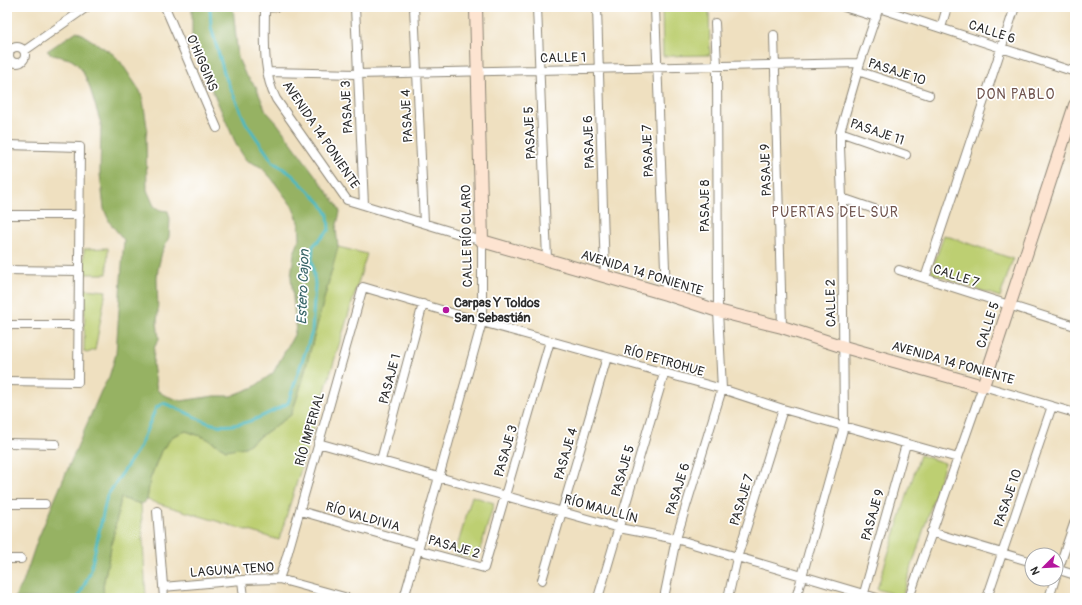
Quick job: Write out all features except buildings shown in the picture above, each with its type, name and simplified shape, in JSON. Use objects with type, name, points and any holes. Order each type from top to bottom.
[{"type":"street","points":[[24,51],[87,7]]},
{"type":"street","name":"O'HIGGINS","points":[[165,7],[217,128]]},
{"type":"street","points":[[265,7],[277,7]]},
{"type":"street","name":"AVENIDA 14 PONIENTE","points":[[265,7],[267,72],[271,90],[347,200],[666,294],[718,311],[782,327],[844,347],[1075,413]]},
{"type":"street","name":"PASAJE 3","points":[[355,7],[364,205]]},
{"type":"street","name":"PASAJE 4","points":[[414,7],[424,223]]},
{"type":"street","name":"CALLE RÍO CLARO","points":[[404,598],[482,322],[482,241],[476,7]]},
{"type":"street","name":"PASAJE 5","points":[[537,7],[547,259]]},
{"type":"street","name":"PASAJE 6","points":[[597,7],[605,276]]},
{"type":"street","name":"PASAJE 7","points":[[655,7],[666,294]]},
{"type":"street","points":[[844,7],[876,17]]},
{"type":"street","name":"CALLE 2","points":[[796,598],[844,426],[840,132],[859,67],[879,7]]},
{"type":"street","name":"CALLE 6","points":[[879,7],[1075,72]]},
{"type":"street","points":[[941,28],[948,7]]},
{"type":"street","points":[[925,278],[1015,7]]},
{"type":"street","name":"PASAJE 8","points":[[715,22],[717,66],[718,311],[722,389]]},
{"type":"street","name":"PASAJE 9","points":[[774,35],[782,327]]},
{"type":"street","name":"CALLE 1","points":[[267,72],[357,74],[775,65],[859,67]]},
{"type":"street","name":"PASAJE 10","points":[[859,67],[929,95]]},
{"type":"street","name":"CALLE 5","points":[[909,598],[958,458],[1075,105]]},
{"type":"street","name":"PASAJE 11","points":[[840,132],[906,155]]},
{"type":"street","points":[[7,145],[80,147],[78,382],[7,380]]},
{"type":"street","points":[[842,198],[886,213]]},
{"type":"street","points":[[7,215],[80,215]]},
{"type":"street","points":[[7,270],[79,271]]},
{"type":"street","name":"CALLE 7","points":[[899,270],[1075,326]]},
{"type":"street","name":"RÍO PETROHUE","points":[[363,287],[664,374],[722,389],[783,409],[958,458]]},
{"type":"street","name":"RÍO IMPERIAL","points":[[279,578],[300,511],[363,287]]},
{"type":"street","name":"PASAJE 1","points":[[381,460],[423,304]]},
{"type":"street","points":[[7,325],[79,325]]},
{"type":"street","name":"PASAJE 3","points":[[484,568],[550,341]]},
{"type":"street","name":"PASAJE 4","points":[[542,580],[607,357]]},
{"type":"street","name":"PASAJE 5","points":[[598,598],[664,374]]},
{"type":"street","name":"PASAJE 6","points":[[664,598],[676,539],[722,389]]},
{"type":"street","name":"PASAJE 10","points":[[987,598],[1052,406]]},
{"type":"street","name":"PASAJE 7","points":[[728,598],[737,558],[783,409]]},
{"type":"street","points":[[7,443],[56,444]]},
{"type":"street","name":"RÍO MAULLÍN","points":[[318,443],[619,528],[676,539],[801,577],[878,598]]},
{"type":"street","name":"PASAJE 9","points":[[864,593],[906,444]]},
{"type":"street","points":[[7,504],[45,504]]},
{"type":"street","points":[[157,511],[164,598]]},
{"type":"street","name":"RÍO VALDIVIA","points":[[300,511],[418,548]]},
{"type":"street","points":[[1064,551],[1075,521]]},
{"type":"street","points":[[931,532],[1024,560]]},
{"type":"street","name":"PASAJE 2","points":[[418,548],[484,568]]},
{"type":"street","points":[[7,559],[21,560]]},
{"type":"street","points":[[1064,574],[1075,575]]},
{"type":"street","name":"LAGUNA TENO","points":[[163,587],[279,578],[321,594],[348,598]]},
{"type":"street","points":[[242,580],[244,598]]},
{"type":"street","points":[[1049,598],[1052,587]]},
{"type":"green space","points":[[192,7],[233,7],[238,58],[245,74],[256,87],[266,111],[277,123],[337,205],[340,212],[336,229],[338,247],[300,389],[291,415],[245,447],[226,450],[206,438],[186,431],[173,436],[161,451],[150,479],[147,500],[141,504],[121,498],[103,586],[104,598],[14,598],[23,583],[37,541],[101,391],[109,377],[116,354],[124,240],[110,223],[104,209],[100,174],[101,124],[89,85],[82,70],[76,63],[70,59],[53,55],[47,51],[77,31],[113,54],[120,61],[140,91],[143,100],[147,127],[147,190],[154,206],[160,210],[168,211],[170,219],[169,237],[162,252],[157,278],[157,322],[159,339],[154,348],[153,365],[157,390],[164,395],[181,401],[214,396],[231,396],[254,387],[273,373],[294,335],[296,327],[291,277],[294,253],[300,239],[299,222],[292,206],[272,179],[261,167],[246,160],[237,146],[192,45]]},
{"type":"green space","points":[[662,7],[709,7],[710,55],[663,56]]},
{"type":"green space","points":[[944,235],[1013,259],[1000,297],[931,273]]},
{"type":"green space","points":[[338,247],[367,254],[279,540],[147,500],[150,479],[161,451],[173,436],[186,431],[206,438],[226,450],[245,447],[291,415],[300,389]]},
{"type":"green space","points":[[108,248],[107,274],[84,274],[84,249]]},
{"type":"green space","points":[[85,289],[106,291],[95,350],[87,353],[84,352]]},
{"type":"green space","points":[[920,455],[945,463],[902,597],[877,589]]},
{"type":"green space","points":[[472,496],[494,503],[477,560],[455,554]]},
{"type":"green space","points":[[121,498],[141,504],[146,598],[104,598],[103,586]]},
{"type":"waterway","name":"Estero Cajon","points":[[78,598],[90,573],[107,496],[139,448],[156,408],[163,403],[206,422],[227,426],[248,422],[259,418],[288,403],[312,332],[315,284],[312,260],[313,246],[329,230],[328,215],[321,203],[291,174],[273,162],[246,123],[225,76],[211,27],[210,7]]},
{"type":"place","name":"Carpas Y Toldos San Sebastián","points":[[446,310]]},
{"type":"district","name":"DON PABLO","points":[[1016,94]]},
{"type":"district","name":"PUERTAS DEL SUR","points":[[835,212]]}]
